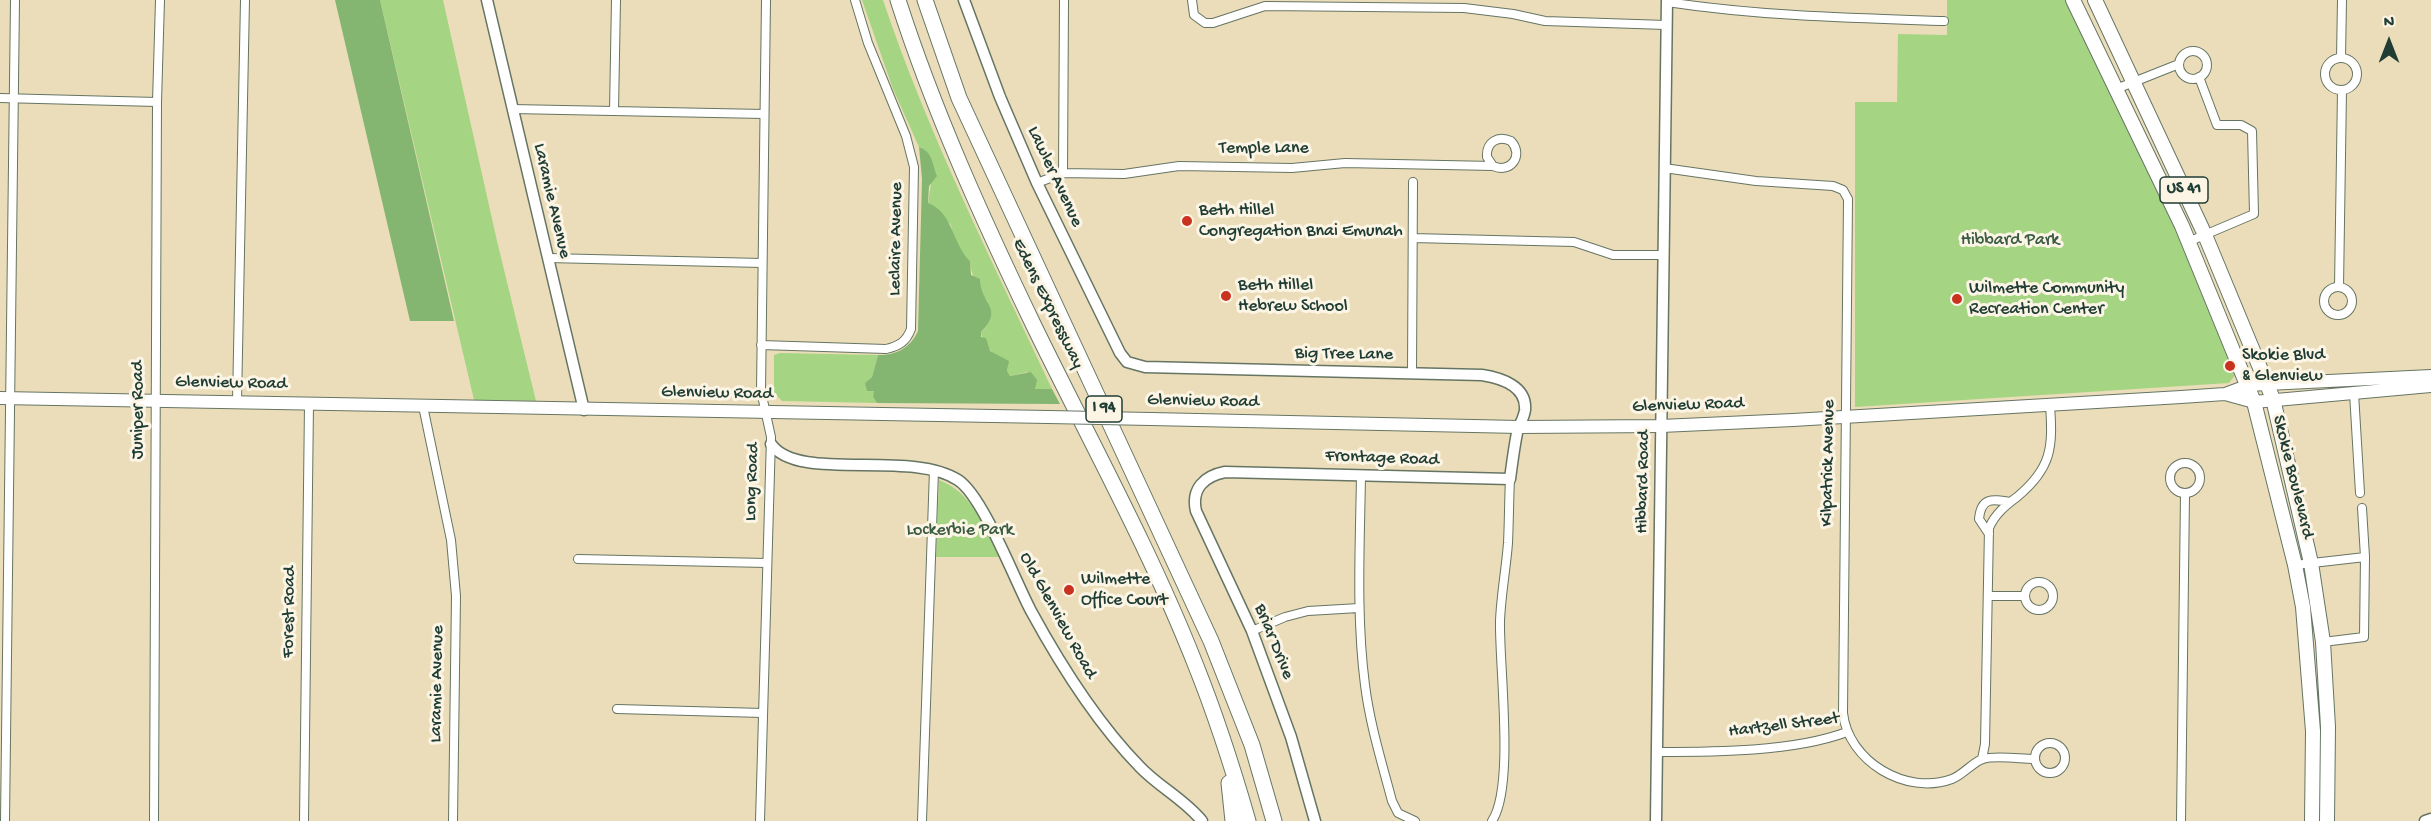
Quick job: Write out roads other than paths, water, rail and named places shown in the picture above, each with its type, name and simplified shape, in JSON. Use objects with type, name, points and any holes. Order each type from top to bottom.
[{"type":"highway","name":"Edens Expressway","points":[[898,0],[910,39],[956,156],[1034,325],[1170,606],[1196,666],[1248,821]]},
{"type":"highway","name":"Edens Expressway","points":[[925,0],[959,98],[1211,641],[1252,745],[1274,821]]},
{"type":"highway","points":[[1224,744],[1233,821]]},
{"type":"main road","name":"Skokie Boulevard","points":[[2073,0],[2188,242],[2254,402],[2295,565],[2303,607],[2313,731],[2312,821]]},
{"type":"main road","name":"Skokie Boulevard","points":[[2095,0],[2205,235],[2273,399],[2312,563],[2323,642],[2328,727],[2327,821]]},
{"type":"main road","name":"Glenview Road","points":[[4,398],[1519,427],[1661,426],[2225,394],[2249,386],[2267,384],[2431,376]]},
{"type":"main road","name":"Glenview Road","points":[[2225,394],[2254,402],[2431,386]]},
{"type":"street","points":[[5,821],[4,398],[15,0]]},
{"type":"street","name":"Juniper Road","points":[[154,821],[159,0]]},
{"type":"street","points":[[237,402],[245,0]]},
{"type":"street","name":"Laramie Avenue","points":[[487,0],[584,410]]},
{"type":"street","points":[[614,111],[616,0]]},
{"type":"street","name":"Long Road","points":[[760,821],[771,444],[761,391],[766,0]]},
{"type":"street","name":"Leclaire Avenue","points":[[761,345],[886,349],[902,344],[908,338],[911,329],[914,167],[906,136],[868,42],[855,0]]},
{"type":"street","name":"Lawler Avenue","points":[[964,0],[1000,97],[1037,183],[1120,353],[1128,362]]},
{"type":"street","points":[[1063,173],[1064,0]]},
{"type":"street","points":[[1192,0],[1194,15],[1205,23],[1213,23],[1264,6],[1464,8],[1513,14],[1545,21],[1666,25]]},
{"type":"street","points":[[1255,0],[1264,6]]},
{"type":"street","points":[[2341,58],[2342,0]]},
{"type":"street","points":[[1667,1],[1744,13],[1794,17],[1944,21]]},
{"type":"street","name":"Hibbard Road","points":[[1656,821],[1667,1]]},
{"type":"street","points":[[2190,52],[2202,55],[2206,68],[2199,78],[2192,79],[2180,71],[2179,64],[2183,56],[2190,52]]},
{"type":"street","points":[[2341,58],[2350,61],[2357,73],[2351,86],[2342,90],[2332,87],[2325,74],[2328,64],[2341,58]]},
{"type":"street","points":[[2116,89],[2179,64]]},
{"type":"street","points":[[2188,242],[2254,214],[2252,131],[2241,125],[2217,125],[2199,78]]},
{"type":"street","points":[[2339,287],[2342,90]]},
{"type":"street","points":[[0,98],[157,102]]},
{"type":"street","points":[[512,109],[764,114]]},
{"type":"street","name":"Temple Lane","points":[[1037,183],[1063,173],[1113,175],[1179,166],[1292,168],[1345,163],[1493,166]]},
{"type":"street","name":"Kilpatrick Avenue","points":[[1665,168],[1756,181],[1833,186],[1843,190],[1846,194],[1849,204],[1843,713],[1847,732]]},
{"type":"street","points":[[1412,372],[1413,182]]},
{"type":"street","points":[[1413,238],[1574,242],[1613,255],[1663,255]]},
{"type":"street","points":[[548,258],[762,263]]},
{"type":"street","name":"Big Tree Lane","points":[[1128,362],[1145,366],[1482,375],[1510,383],[1522,397],[1525,410],[1519,427]]},
{"type":"street","points":[[2354,393],[2360,493]]},
{"type":"street","name":"Forest Road","points":[[304,821],[309,404]]},
{"type":"street","points":[[2034,759],[1982,759],[1985,744],[1989,534],[1992,520],[2042,472],[2047,462],[2052,441],[2050,405]]},
{"type":"street","name":"Laramie Avenue","points":[[423,406],[451,540],[456,596],[453,821]]},
{"type":"street","points":[[1494,820],[1499,803],[1504,758],[1500,643],[1510,479],[1519,427]]},
{"type":"street","name":"Old Glenview Road","points":[[771,444],[776,452],[796,461],[916,466],[934,470],[958,480],[972,494],[1040,626],[1115,740],[1143,770],[1183,800],[1202,821]]},
{"type":"street","points":[[922,821],[934,470]]},
{"type":"street","name":"Frontage Road","points":[[1202,481],[1214,474],[1225,472],[1510,479]]},
{"type":"street","points":[[1361,475],[1359,608],[1364,684],[1392,801],[1398,813],[1415,821]]},
{"type":"street","name":"Briar Drive","points":[[1202,481],[1194,503],[1196,511],[1252,631],[1292,736],[1315,821]]},
{"type":"street","points":[[2181,821],[2185,494]]},
{"type":"street","points":[[1989,534],[1978,519],[1980,508],[1985,502],[1994,500],[2010,502]]},
{"type":"street","points":[[2323,642],[2364,637],[2365,557],[2361,508]]},
{"type":"street","points":[[2295,565],[2365,557]]},
{"type":"street","points":[[578,559],[767,563]]},
{"type":"street","points":[[1988,596],[2024,596]]},
{"type":"street","points":[[1252,631],[1285,617],[1308,611],[1359,608]]},
{"type":"street","points":[[617,709],[763,713]]},
{"type":"street","name":"Hartzell Street","points":[[1657,752],[1776,746],[1833,737],[1847,732],[1862,754],[1872,763],[1893,776],[1923,783],[1950,780],[1962,775],[1982,759]]},
{"type":"street","points":[[2425,821],[2431,819]]},
{"type":"place","name":"Beth Hillel Congregation Bnai Emunah","points":[[1187,221]]},
{"type":"place","name":"Beth Hillel Hebrew School","points":[[1226,296]]},
{"type":"place","name":"Wilmette Community Recreation Center","points":[[1957,299]]},
{"type":"place","name":"Skokie Blvd & Glenview","points":[[2230,366]]},
{"type":"place","name":"Wilmette Office Court","points":[[1069,590]]},
{"type":"park label","name":"Hibbard Park","points":[[2010,241]]},
{"type":"park label","name":"Lockerbie Park","points":[[960,531]]}]
